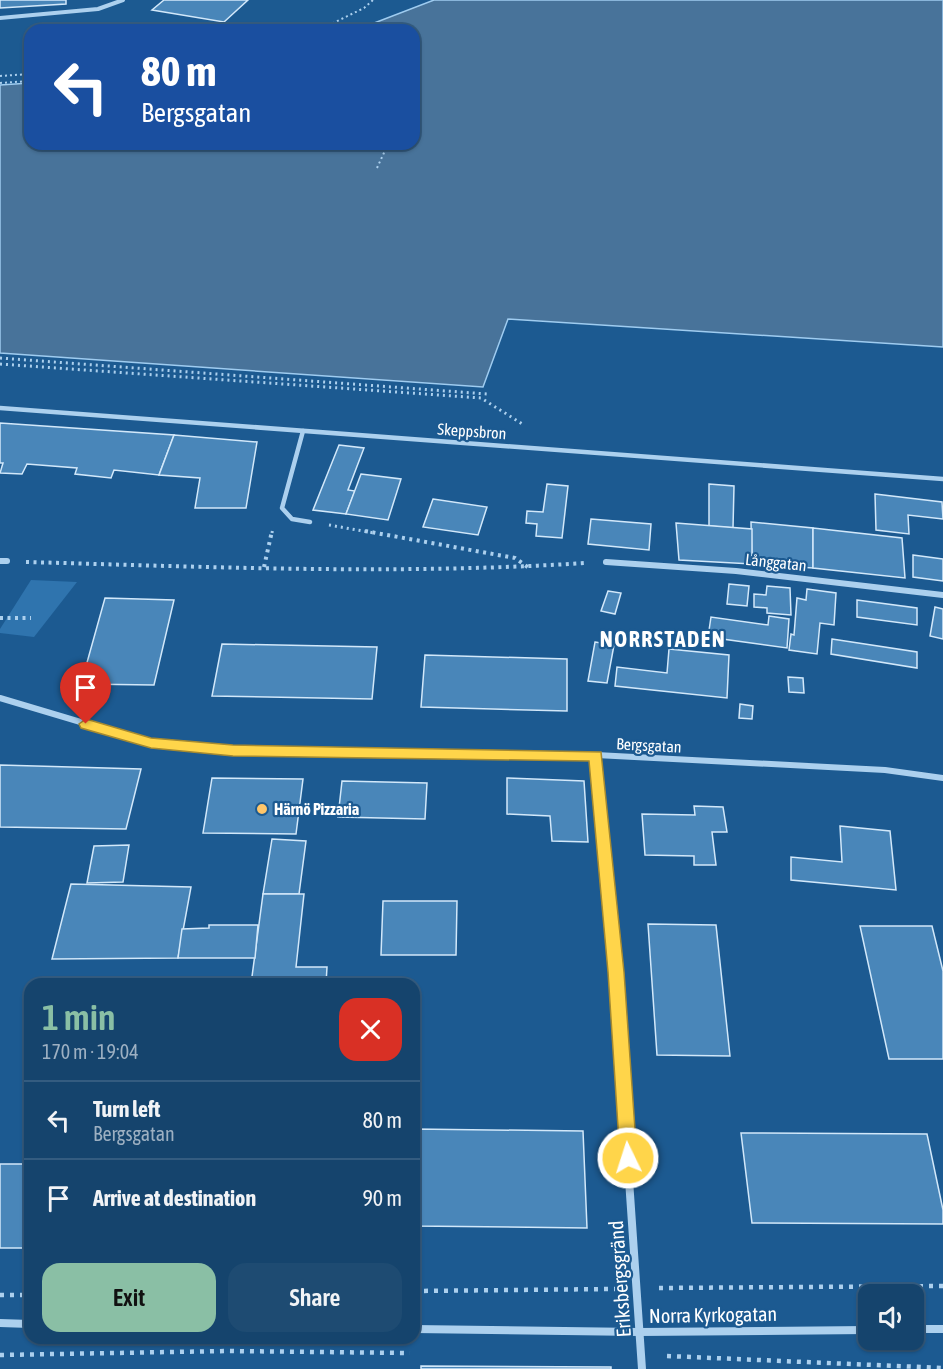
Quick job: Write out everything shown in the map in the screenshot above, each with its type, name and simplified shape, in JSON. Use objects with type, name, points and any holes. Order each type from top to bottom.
[{"type":"street","points":[[0,18],[98,9],[123,0]]},
{"type":"street","name":"Skeppsbron","points":[[0,408],[943,479]]},
{"type":"street","points":[[303,431],[282,508],[292,519],[310,522]]},
{"type":"street","name":"Långgatan","points":[[606,562],[736,572],[943,595]]},
{"type":"street","name":"Bergsgatan","points":[[0,698],[151,743],[233,751],[596,756],[885,770],[943,778]]},
{"type":"street","name":"Eriksbergsgränd","points":[[596,756],[616,972],[642,1369]]},
{"type":"street","points":[[0,1323],[24,1324]]},
{"type":"street","name":"Norra Kyrkogatan","points":[[420,1329],[639,1332],[858,1330]]},
{"type":"street","points":[[924,1329],[943,1329]]},
{"type":"path","points":[[331,24],[364,8],[373,0]]},
{"type":"path","points":[[0,76],[24,74]]},
{"type":"path","points":[[0,83],[24,81]]},
{"type":"path","points":[[377,168],[385,150]]},
{"type":"path","points":[[0,358],[487,394]]},
{"type":"path","points":[[0,363],[481,398],[520,424],[532,425]]},
{"type":"path","points":[[310,522],[515,558],[529,568]]},
{"type":"path","points":[[264,567],[273,525]]},
{"type":"path","points":[[3,561],[384,570],[529,568],[606,562]]},
{"type":"path","points":[[0,618],[31,618]]},
{"type":"path","points":[[420,1291],[943,1286]]},
{"type":"path","points":[[0,1295],[24,1295]]},
{"type":"path","points":[[0,1355],[228,1351],[417,1353]]},
{"type":"path","points":[[641,1355],[943,1368]]},
{"type":"shaded area","points":[[434,0],[943,0],[943,347],[508,319],[483,387],[0,353],[0,85],[24,83],[24,150],[420,150],[420,24],[372,24]]},
{"type":"shaded area","points":[[31,580],[77,582],[34,637],[0,633],[0,629]]},
{"type":"building","points":[[0,0],[66,0],[66,4],[0,8]]},
{"type":"building","points":[[164,0],[248,0],[224,22],[152,10]]},
{"type":"building","points":[[0,423],[174,435],[159,475],[114,470],[111,478],[75,474],[77,468],[27,464],[22,474],[0,473],[3,463],[0,463]]},
{"type":"building","points":[[174,435],[257,442],[246,508],[195,508],[200,478],[159,475]]},
{"type":"building","points":[[339,445],[364,448],[348,490],[355,491],[346,514],[313,510]]},
{"type":"building","points":[[361,474],[401,479],[388,520],[346,514]]},
{"type":"building","points":[[547,484],[568,486],[562,538],[536,536],[537,524],[526,523],[527,511],[543,512]]},
{"type":"building","points":[[709,484],[734,486],[733,528],[709,526]]},
{"type":"building","points":[[875,494],[942,502],[943,519],[908,515],[909,534],[876,530]]},
{"type":"building","points":[[433,499],[487,507],[478,535],[423,527]]},
{"type":"building","points":[[591,519],[651,524],[649,550],[588,544]]},
{"type":"building","points":[[751,522],[813,528],[813,568],[752,564]]},
{"type":"building","points":[[676,523],[752,529],[752,564],[679,560]]},
{"type":"building","points":[[813,528],[902,538],[905,578],[813,568]]},
{"type":"building","points":[[913,555],[943,559],[943,581],[913,577]]},
{"type":"building","points":[[729,584],[749,586],[747,606],[727,604]]},
{"type":"building","points":[[767,586],[790,588],[791,615],[767,613],[767,608],[754,607],[754,594],[766,595]]},
{"type":"building","points":[[807,589],[836,593],[834,625],[820,623],[817,654],[789,650],[791,634],[794,635],[797,598],[806,600]]},
{"type":"building","points":[[608,591],[621,593],[615,614],[601,611]]},
{"type":"building","points":[[105,598],[174,600],[154,685],[81,684]]},
{"type":"building","points":[[857,600],[917,608],[917,625],[857,617]]},
{"type":"building","points":[[935,607],[943,609],[943,639],[930,636]]},
{"type":"building","points":[[769,616],[789,619],[787,648],[708,637],[711,617],[768,625]]},
{"type":"building","points":[[832,639],[917,652],[917,668],[831,654]]},
{"type":"building","points":[[595,642],[614,645],[607,683],[588,681]]},
{"type":"building","points":[[222,644],[377,647],[372,699],[212,696]]},
{"type":"building","points":[[669,649],[729,655],[727,698],[615,686],[617,667],[667,673]]},
{"type":"building","points":[[425,655],[567,659],[567,711],[421,707]]},
{"type":"building","points":[[788,677],[803,678],[804,693],[789,692]]},
{"type":"building","points":[[740,704],[753,706],[752,719],[739,718]]},
{"type":"building","points":[[0,765],[141,769],[126,829],[0,827]]},
{"type":"building","points":[[212,778],[303,779],[296,834],[203,833]]},
{"type":"building","points":[[507,778],[584,781],[588,842],[552,841],[550,816],[507,814]]},
{"type":"building","points":[[342,781],[427,783],[425,819],[338,817]]},
{"type":"building","points":[[694,806],[723,807],[727,832],[712,832],[716,865],[694,865],[694,856],[645,855],[642,814],[695,815]]},
{"type":"building","points":[[840,826],[890,831],[896,890],[791,880],[791,857],[842,862]]},
{"type":"building","points":[[272,839],[306,841],[299,894],[263,894]]},
{"type":"building","points":[[129,845],[123,882],[87,883],[94,846]]},
{"type":"building","points":[[71,884],[191,887],[178,958],[52,959]]},
{"type":"building","points":[[263,894],[304,894],[296,967],[327,967],[326,978],[252,978]]},
{"type":"building","points":[[383,901],[457,901],[456,955],[381,955]]},
{"type":"building","points":[[648,924],[716,925],[730,1056],[657,1055]]},
{"type":"building","points":[[209,925],[258,925],[255,958],[178,958],[182,929],[209,928]]},
{"type":"building","points":[[860,926],[932,926],[943,971],[943,1059],[889,1059]]},
{"type":"building","points":[[420,1129],[583,1131],[587,1228],[420,1226]]},
{"type":"building","points":[[741,1133],[927,1134],[943,1210],[943,1224],[752,1223]]},
{"type":"building","points":[[0,1164],[24,1164],[24,1248],[0,1248]]},
{"type":"building","points":[[421,1366],[611,1367],[611,1369],[421,1369]]},
{"type":"place","name":"Härnö Pizzaria","points":[[262,809]]},
{"type":"district","name":"NORRSTADEN","points":[[663,639]]},
{"type":"route","points":[[86,724],[151,743],[233,751],[596,756],[616,972],[628,1158]]}]
